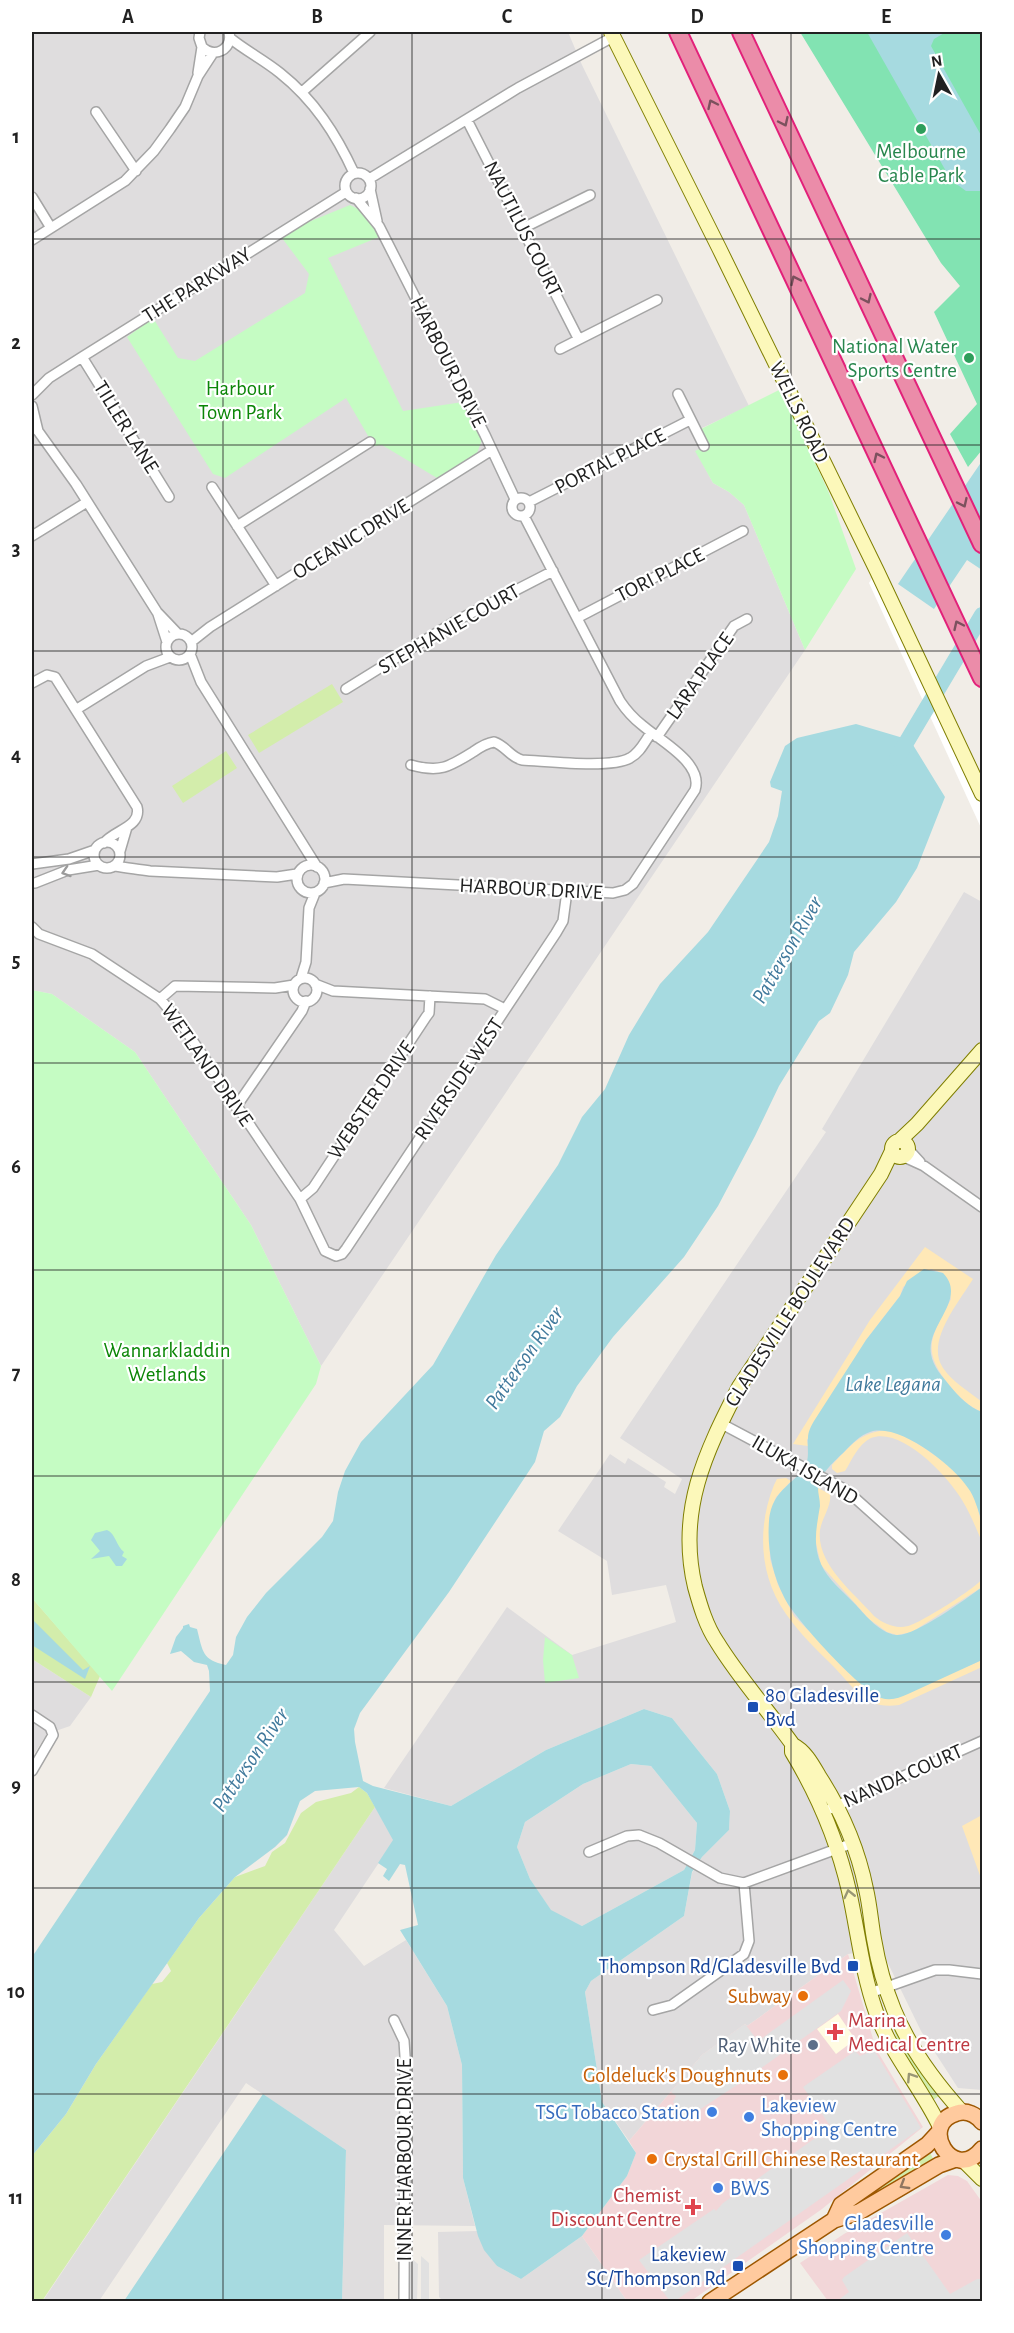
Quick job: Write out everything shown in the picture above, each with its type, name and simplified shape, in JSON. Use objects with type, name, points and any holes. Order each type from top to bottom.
[{"type":"highway","points":[[678,32],[982,678]]},
{"type":"highway","points":[[741,32],[982,544]]},
{"type":"main road","name":"WELLS ROAD","points":[[612,34],[720,248],[877,571],[982,794]]},
{"type":"main road","name":"GLADESVILLE BOULEVARD","points":[[975,2115],[924,2067],[901,2025],[886,1987],[874,1943],[867,1890],[853,1843],[837,1806],[814,1767],[800,1749],[793,1745],[715,1640],[698,1597],[692,1572],[689,1532],[696,1480],[720,1423],[744,1379],[917,1124],[982,1050]]},
{"type":"main road","name":"GLADESVILLE BOULEVARD","points":[[793,1745],[792,1752],[823,1812],[836,1849],[848,1889],[870,1993],[893,2048],[929,2104],[940,2129]]},
{"type":"main road","points":[[834,2220],[841,2205],[927,2145],[949,2116],[975,2115]]},
{"type":"main road","points":[[940,2129],[941,2145],[944,2151],[959,2159],[982,2179]]},
{"type":"main road","points":[[710,2301],[834,2220],[859,2212],[939,2165],[976,2156],[982,2149]]},
{"type":"street","points":[[189,32],[200,39],[213,53]]},
{"type":"street","points":[[302,92],[370,32]]},
{"type":"street","points":[[369,184],[363,174],[354,174],[345,183],[346,192],[356,198],[363,197],[369,184],[525,83],[612,34]]},
{"type":"street","points":[[225,49],[229,35],[251,55],[279,72],[302,92],[340,142],[354,174]]},
{"type":"street","points":[[198,76],[200,39]]},
{"type":"street","points":[[32,240],[136,171],[154,152],[184,107],[198,76],[213,53],[225,49],[251,55]]},
{"type":"street","points":[[96,112],[136,171]]},
{"type":"street","name":"NAUTILUS COURT","points":[[467,120],[578,338]]},
{"type":"street","name":"HARBOUR DRIVE","points":[[369,184],[379,226]]},
{"type":"street","name":"THE PARKWAY","points":[[32,394],[49,378],[346,192]]},
{"type":"street","points":[[523,228],[590,195]]},
{"type":"street","points":[[32,197],[51,228]]},
{"type":"street","name":"HARBOUR DRIVE","points":[[356,198],[379,226],[515,500]]},
{"type":"street","points":[[560,349],[657,300]]},
{"type":"street","name":"TILLER LANE","points":[[82,357],[169,497]]},
{"type":"street","name":"THE PARKWAY","points":[[32,384],[49,378]]},
{"type":"street","name":"PORTAL PLACE","points":[[678,393],[704,446]]},
{"type":"street","points":[[32,406],[35,429],[87,502],[157,612],[185,637],[201,682],[320,869],[324,884],[315,892],[309,908],[306,962],[309,980],[315,995]]},
{"type":"street","name":"PORTAL PLACE","points":[[529,502],[690,420]]},
{"type":"street","points":[[237,526],[370,442]]},
{"type":"street","name":"OCEANIC DRIVE","points":[[166,644],[171,637],[185,637],[210,627],[492,450]]},
{"type":"street","points":[[212,487],[276,586]]},
{"type":"street","points":[[521,497],[529,502],[530,510],[524,516],[517,515],[513,511],[512,505],[515,500],[521,497]]},
{"type":"street","points":[[32,536],[87,502]]},
{"type":"street","name":"HARBOUR DRIVE","points":[[324,884],[344,879],[618,892],[628,889],[695,790],[696,778],[678,752],[654,735],[620,701],[524,516]]},
{"type":"street","name":"TORI PLACE","points":[[577,618],[743,531]]},
{"type":"street","name":"STEPHANIE COURT","points":[[346,689],[454,622],[553,571]]},
{"type":"street","points":[[157,612],[166,644],[175,659],[201,682]]},
{"type":"street","name":"LARA PLACE","points":[[411,765],[429,770],[444,769],[494,742],[514,757],[522,760],[604,764],[630,759],[654,735],[735,626],[747,619]]},
{"type":"street","points":[[76,709],[146,666],[166,644]]},
{"type":"street","points":[[146,666],[190,654]]},
{"type":"street","points":[[32,683],[44,676],[54,677],[138,810],[137,817],[128,827],[119,861],[115,866]]},
{"type":"street","points":[[33,885],[37,874],[32,864],[69,859],[95,850],[117,831],[128,827]]},
{"type":"street","points":[[104,843],[115,845],[133,867]]},
{"type":"street","points":[[304,847],[300,879],[309,908]]},
{"type":"street","points":[[95,850],[95,860],[106,868],[133,867],[150,871],[300,879],[315,892]]},
{"type":"street","points":[[33,885],[68,870],[99,865]]},
{"type":"street","name":"HARBOUR DRIVE","points":[[300,879],[320,869],[344,879]]},
{"type":"street","name":"RIVERSIDE WEST","points":[[333,1256],[342,1254],[346,1249],[559,928],[563,921],[567,891]]},
{"type":"street","name":"WETLAND DRIVE","points":[[32,927],[39,934],[92,954],[160,999],[180,1022],[300,1199],[325,1251],[333,1256]]},
{"type":"street","points":[[309,980],[333,991]]},
{"type":"street","points":[[294,992],[309,980]]},
{"type":"street","points":[[160,999],[175,986],[275,988],[294,992],[306,1001]]},
{"type":"street","points":[[236,1107],[306,1001],[315,995],[333,991],[485,999],[505,1009]]},
{"type":"street","points":[[294,992],[294,1022]]},
{"type":"street","name":"WEBSTER DRIVE","points":[[300,1199],[313,1188],[426,1017],[430,996]]},
{"type":"street","points":[[901,1150],[982,1207]]},
{"type":"street","name":"ILUKA ISLAND","points":[[720,1423],[824,1476],[863,1503],[912,1549]]},
{"type":"street","points":[[32,1715],[50,1727],[53,1734],[32,1771]]},
{"type":"street","name":"NANDA COURT","points":[[823,1812],[982,1741]]},
{"type":"street","points":[[589,1852],[620,1839],[639,1835],[659,1843],[720,1878],[744,1883],[853,1843]]},
{"type":"street","points":[[653,2010],[672,2005],[744,1954],[749,1941],[744,1883]]},
{"type":"street","points":[[870,1993],[926,1972],[943,1970],[982,1974]]},
{"type":"street","name":"INNER HARBOUR DRIVE","points":[[394,2020],[402,2036],[405,2056],[404,2301]]},
{"type":"shaded area","points":[[32,32],[568,32],[749,406],[702,428],[709,445],[696,451],[713,483],[729,492],[744,505],[805,650],[321,1366],[251,1225],[135,1052],[52,994],[32,990]]},
{"type":"shaded area","points":[[964,892],[982,902],[982,2090],[958,2088],[921,2031],[881,1949],[848,1954],[702,2055],[629,2141],[602,2102],[585,1992],[591,1981],[684,1916],[692,1873],[702,1857],[729,1830],[730,1811],[717,1774],[672,1718],[644,1709],[546,1750],[451,1806],[384,1788],[507,1607],[572,1655],[676,1622],[666,1585],[612,1595],[607,1561],[558,1531],[610,1454],[625,1464],[628,1458],[666,1482],[664,1487],[675,1494],[682,1479],[620,1438],[826,1132],[822,1129]]},
{"type":"shaded area","points":[[32,1659],[91,1697],[70,1726],[47,1734],[32,1757]]},
{"type":"shaded area","points":[[631,1764],[651,1766],[697,1823],[695,1850],[684,1870],[582,1926],[551,1911],[530,1879],[517,1847],[525,1822],[583,1784]]},
{"type":"shaded area","points":[[375,1807],[394,1840],[334,1930],[364,1966],[406,1940],[447,2006],[462,2065],[463,2178],[475,2226],[384,2225],[384,2301],[342,2301],[346,2150],[246,2083],[99,2301],[42,2302]]},
{"type":"shaded area","points":[[848,1954],[876,2049],[923,2127],[822,2209],[691,2301],[627,2301],[582,2236],[627,2176],[636,2153],[629,2141],[702,2055]]},
{"type":"shaded area","points":[[843,1980],[851,1991],[841,2011],[684,2120],[680,2110],[673,2102],[676,2096],[671,2092],[702,2055],[745,2024],[758,2041]]},
{"type":"shaded area","name":"Marina Medical Centre","points":[[838,2014],[853,2036],[852,2042],[836,2054],[817,2029]]},
{"type":"shaded area","points":[[874,2050],[921,2128],[675,2301],[670,2301],[639,2260],[714,2209],[716,2211],[723,2203],[831,2127],[803,2087],[855,2051],[860,2056]]},
{"type":"shaded area","points":[[948,2175],[958,2176],[967,2181],[982,2202],[982,2301],[828,2301],[800,2263],[844,2234]]},
{"type":"shaded area","points":[[477,2231],[497,2266],[521,2279],[582,2236],[627,2301],[443,2301],[439,2297],[438,2232]]},
{"type":"shaded area","points":[[907,2233],[950,2294],[977,2279],[982,2279],[982,2301],[837,2301],[849,2292],[842,2280],[844,2277]]},
{"type":"shaded area","points":[[421,2256],[429,2263],[429,2301],[421,2301]]},
{"type":"shaded area","points":[[410,2257],[418,2264],[417,2301],[410,2301]]},
{"type":"green space","name":"Melbourne Cable Park","points":[[800,32],[982,32],[982,450],[968,467],[950,434],[977,404],[934,312],[960,286],[941,263]]},
{"type":"green space","name":"Harbour Town Park","points":[[350,205],[364,212],[379,237],[328,258],[403,411],[463,402],[482,440],[477,453],[437,478],[382,445],[374,446],[346,398],[225,478],[213,474],[127,337],[153,318],[178,358],[195,361],[305,293],[309,274],[279,234]]},
{"type":"green space","points":[[781,389],[829,493],[856,569],[805,650],[744,505],[729,492],[713,483],[695,451],[709,445],[701,429]]},
{"type":"green space","points":[[332,684],[343,702],[259,753],[248,735]]},
{"type":"green space","points":[[226,751],[237,768],[183,803],[172,786]]},
{"type":"green space","name":"Wannarkladdin Wetlands","points":[[32,990],[52,994],[135,1052],[251,1225],[321,1366],[316,1384],[112,1691],[32,1598]]},
{"type":"green space","points":[[32,1598],[100,1676],[91,1697],[32,1659]]},
{"type":"green space","points":[[545,1637],[572,1655],[579,1678],[545,1683],[543,1660]]},
{"type":"green space","points":[[359,1787],[367,1793],[375,1807],[42,2301],[32,2302],[32,2156],[66,2114],[96,2064],[152,1984],[162,1982],[171,1971],[167,1963],[199,1918],[235,1877],[265,1866],[272,1852],[285,1843],[301,1813],[316,1802],[351,1793]]},
{"type":"green space","points":[[884,2002],[939,2096],[933,2100],[901,2050]]},
{"type":"green space","points":[[929,2150],[934,2161],[859,2201]]},
{"type":"sand","points":[[925,1247],[973,1279],[946,1322],[938,1346],[943,1368],[951,1378],[982,1402],[982,1412],[968,1404],[956,1393],[934,1362],[932,1342],[934,1333],[951,1299],[943,1273],[931,1269],[903,1287],[900,1296],[866,1340],[807,1440],[808,1446],[793,1444],[870,1320]]},
{"type":"sand","points":[[888,1430],[920,1446],[945,1463],[964,1481],[978,1508],[982,1542],[965,1505],[946,1478],[923,1456],[896,1439],[883,1436],[871,1438],[859,1448],[845,1471],[837,1473],[832,1469],[832,1465],[857,1441],[878,1431]]},
{"type":"sand","points":[[786,1478],[791,1481],[776,1497],[769,1518],[770,1559],[778,1585],[794,1616],[872,1694],[893,1699],[982,1660],[982,1667],[899,1705],[878,1704],[862,1697],[791,1621],[770,1584],[764,1551],[765,1518],[777,1479]]},
{"type":"sand","points":[[818,1488],[830,1494],[830,1503],[820,1530],[820,1542],[824,1554],[838,1577],[874,1616],[882,1621],[903,1627],[914,1624],[947,1605],[982,1579],[982,1587],[912,1632],[897,1635],[887,1632],[869,1619],[821,1565],[815,1539]]},
{"type":"sand","points":[[982,1815],[982,1881],[962,1826]]},
{"type":"water","points":[[867,32],[946,32],[934,39],[931,46],[982,137],[982,191],[966,191],[951,180]]},
{"type":"water","points":[[982,461],[982,570],[967,560],[934,609],[898,584]]},
{"type":"water","points":[[856,724],[910,740],[945,797],[917,868],[896,902],[854,952],[848,975],[830,1013],[819,1021],[779,1086],[718,1206],[684,1257],[613,1337],[577,1386],[560,1417],[544,1431],[535,1462],[449,1592],[360,1713],[354,1729],[363,1781],[373,1786],[451,1806],[546,1750],[644,1709],[672,1718],[717,1774],[730,1811],[729,1830],[702,1857],[692,1872],[684,1916],[591,1981],[585,1992],[602,2102],[636,2153],[627,2176],[582,2236],[521,2279],[497,2266],[484,2250],[478,2236],[463,2178],[462,2065],[447,2006],[400,1930],[418,1925],[405,1865],[400,1864],[389,1881],[383,1876],[387,1869],[378,1863],[393,1840],[367,1793],[359,1787],[315,1791],[300,1801],[287,1835],[235,1877],[199,1918],[96,2064],[66,2114],[32,2156],[32,1957],[210,1691],[207,1665],[194,1662],[181,1651],[170,1654],[176,1637],[183,1626],[189,1624],[190,1627],[197,1629],[205,1654],[212,1660],[226,1665],[233,1655],[236,1637],[247,1617],[266,1593],[322,1537],[333,1521],[338,1492],[345,1471],[361,1442],[433,1365],[496,1255],[558,1165],[582,1117],[605,1089],[629,1035],[660,984],[708,932],[769,842],[778,816],[782,791],[771,787],[770,782],[785,746],[797,738]],"holes":[[[631,1764],[651,1766],[697,1823],[695,1850],[684,1870],[582,1926],[551,1910],[530,1879],[517,1847],[525,1822],[583,1784]]]},
{"type":"water","name":"Lake Legana","points":[[924,1269],[943,1273],[949,1283],[951,1293],[931,1343],[934,1363],[953,1390],[982,1412],[982,1521],[968,1488],[938,1458],[909,1439],[895,1433],[870,1432],[853,1443],[833,1463],[819,1483],[820,1506],[816,1535],[818,1557],[827,1575],[837,1586],[874,1623],[890,1634],[904,1634],[927,1624],[982,1587],[982,1660],[905,1695],[888,1699],[871,1692],[844,1668],[813,1636],[790,1607],[773,1570],[769,1521],[775,1500],[798,1476],[807,1461],[809,1434],[814,1421],[866,1340],[900,1296],[907,1281]]},
{"type":"water","points":[[107,1530],[124,1552],[122,1556],[127,1559],[122,1566],[116,1566],[109,1556],[91,1559],[100,1551],[91,1540],[95,1533]]},
{"type":"water","points":[[32,1619],[83,1670],[90,1666],[85,1679],[32,1645]]},
{"type":"water","points":[[263,2094],[346,2150],[342,2301],[124,2301]]},
{"type":"pier","points":[[881,564],[982,782],[982,830],[869,583]]},
{"type":"waterway","name":"Patterson River","points":[[897,758],[982,615]]},
{"type":"place","name":"Melbourne Cable Park","points":[[921,129]]},
{"type":"place","name":"National Water Sports Centre","points":[[969,358]]},
{"type":"place","name":"80 Gladesville Bvd","points":[[753,1707]]},
{"type":"place","name":"Thompson Rd/Gladesville Bvd","points":[[853,1966]]},
{"type":"place","name":"Subway","points":[[803,1996]]},
{"type":"place","name":"Marina Medical Centre","points":[[835,2032]]},
{"type":"place","name":"Ray White","points":[[813,2045]]},
{"type":"place","name":"Goldeluck's Doughnuts","points":[[783,2075]]},
{"type":"place","name":"TSG Tobacco Station","points":[[712,2112]]},
{"type":"place","name":"Lakeview Shopping Centre","points":[[749,2117]]},
{"type":"place","name":"Crystal Grill Chinese Restaurant","points":[[652,2159]]},
{"type":"place","name":"BWS","points":[[718,2188]]},
{"type":"place","name":"Chemist Discount Centre","points":[[693,2207]]},
{"type":"place","name":"Gladesville Shopping Centre","points":[[946,2235]]},
{"type":"place","name":"Lakeview SC/Thompson Rd","points":[[738,2266]]}]
